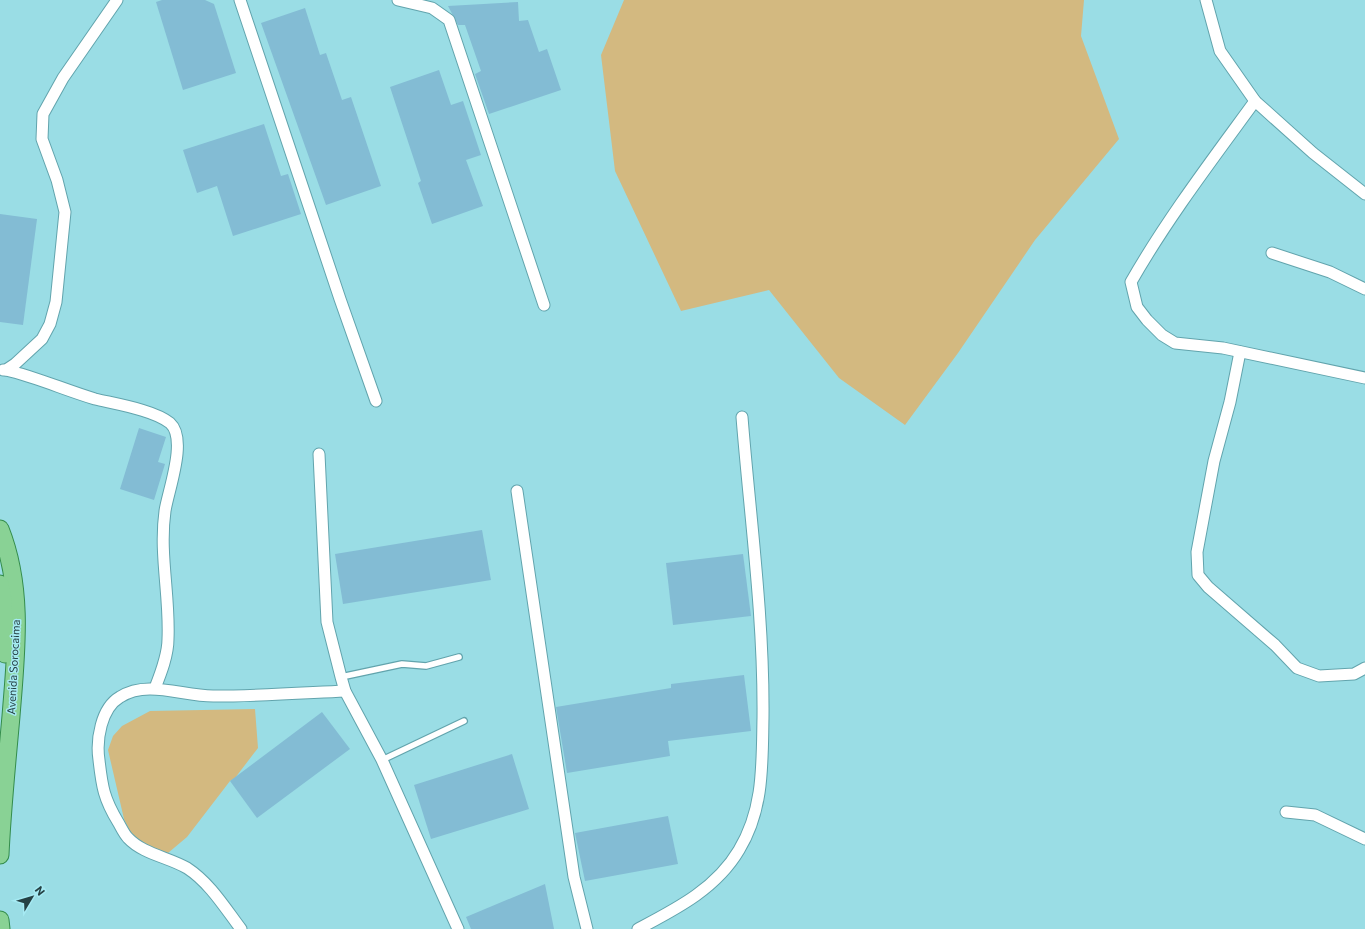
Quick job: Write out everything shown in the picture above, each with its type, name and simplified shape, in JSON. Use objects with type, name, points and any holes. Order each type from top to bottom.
[{"type":"main road","name":"Avenida Sorocaima","points":[[0,529],[11,567],[17,603],[16,654],[0,855]]},
{"type":"main road","name":"Avenida Sorocaima","points":[[0,584],[6,652],[0,720]]},
{"type":"main road","points":[[0,920],[1,929]]},
{"type":"street","points":[[3,370],[30,351],[42,339],[50,324],[56,302],[65,212],[57,180],[42,140],[43,114],[63,78],[117,0]]},
{"type":"street","points":[[240,0],[340,299],[376,401]]},
{"type":"street","points":[[398,0],[432,8],[449,20],[544,305]]},
{"type":"street","points":[[1206,0],[1220,50],[1255,101],[1313,152],[1365,194]]},
{"type":"street","points":[[1255,101],[1203,171],[1131,282],[1138,307],[1147,320],[1162,335],[1175,343],[1223,348],[1365,378]]},
{"type":"street","points":[[1272,253],[1330,272],[1365,288]]},
{"type":"street","points":[[1240,352],[1230,402],[1214,461],[1197,552],[1198,575],[1208,588],[1274,645],[1297,668],[1319,676],[1354,674],[1365,668]]},
{"type":"street","points":[[3,370],[96,399],[149,412],[170,423],[175,431],[177,442],[175,473],[165,510],[162,540],[168,640],[163,666],[155,688]]},
{"type":"street","points":[[638,929],[702,892],[728,866],[740,850],[757,810],[763,771],[763,674],[760,611],[742,416]]},
{"type":"street","points":[[319,454],[327,622],[340,677],[345,691],[382,760],[458,929]]},
{"type":"street","points":[[517,491],[574,877],[587,929]]},
{"type":"street","points":[[241,929],[209,887],[199,877],[171,860],[141,847],[128,838],[106,803],[98,752],[98,733],[104,718],[118,697],[132,691],[155,688],[176,693],[213,696],[345,691]]},
{"type":"street","points":[[1286,812],[1315,815],[1365,839]]},
{"type":"lane","points":[[340,677],[402,664],[426,666],[459,657]]},
{"type":"lane","points":[[382,760],[464,721]]},
{"type":"shaded area","points":[[624,0],[1084,0],[1081,36],[1119,139],[1035,240],[958,353],[905,425],[839,378],[769,290],[681,311],[615,171],[601,55]]},
{"type":"shaded area","points":[[255,709],[258,748],[235,778],[230,781],[187,837],[168,853],[135,842],[124,819],[108,750],[113,736],[122,726],[150,711]]},
{"type":"building","points":[[162,0],[205,0],[214,4],[236,73],[183,90],[156,2]]},
{"type":"building","points":[[518,2],[519,21],[528,20],[539,52],[547,49],[561,90],[489,114],[475,74],[481,71],[465,25],[458,25],[448,6]]},
{"type":"building","points":[[305,8],[320,55],[326,53],[342,100],[351,97],[381,186],[326,205],[261,23]]},
{"type":"building","points":[[439,70],[451,105],[463,101],[481,155],[466,160],[483,206],[432,224],[418,183],[421,181],[390,87]]},
{"type":"building","points":[[264,124],[281,176],[288,174],[301,214],[233,236],[217,186],[197,193],[183,150]]},
{"type":"building","points":[[0,214],[37,219],[23,325],[0,322]]},
{"type":"building","points":[[139,428],[166,437],[158,462],[165,464],[154,500],[120,489]]},
{"type":"building","points":[[482,530],[491,580],[343,604],[335,554]]},
{"type":"building","points":[[743,554],[751,616],[673,625],[666,563]]},
{"type":"building","points":[[744,675],[751,731],[668,741],[670,756],[567,773],[556,707],[671,688],[671,684]]},
{"type":"building","points":[[322,712],[350,749],[257,818],[230,781]]},
{"type":"building","points":[[512,754],[529,809],[431,839],[414,785]]},
{"type":"building","points":[[668,816],[678,864],[585,881],[575,833]]},
{"type":"building","points":[[545,884],[554,929],[471,929],[466,917]]}]
